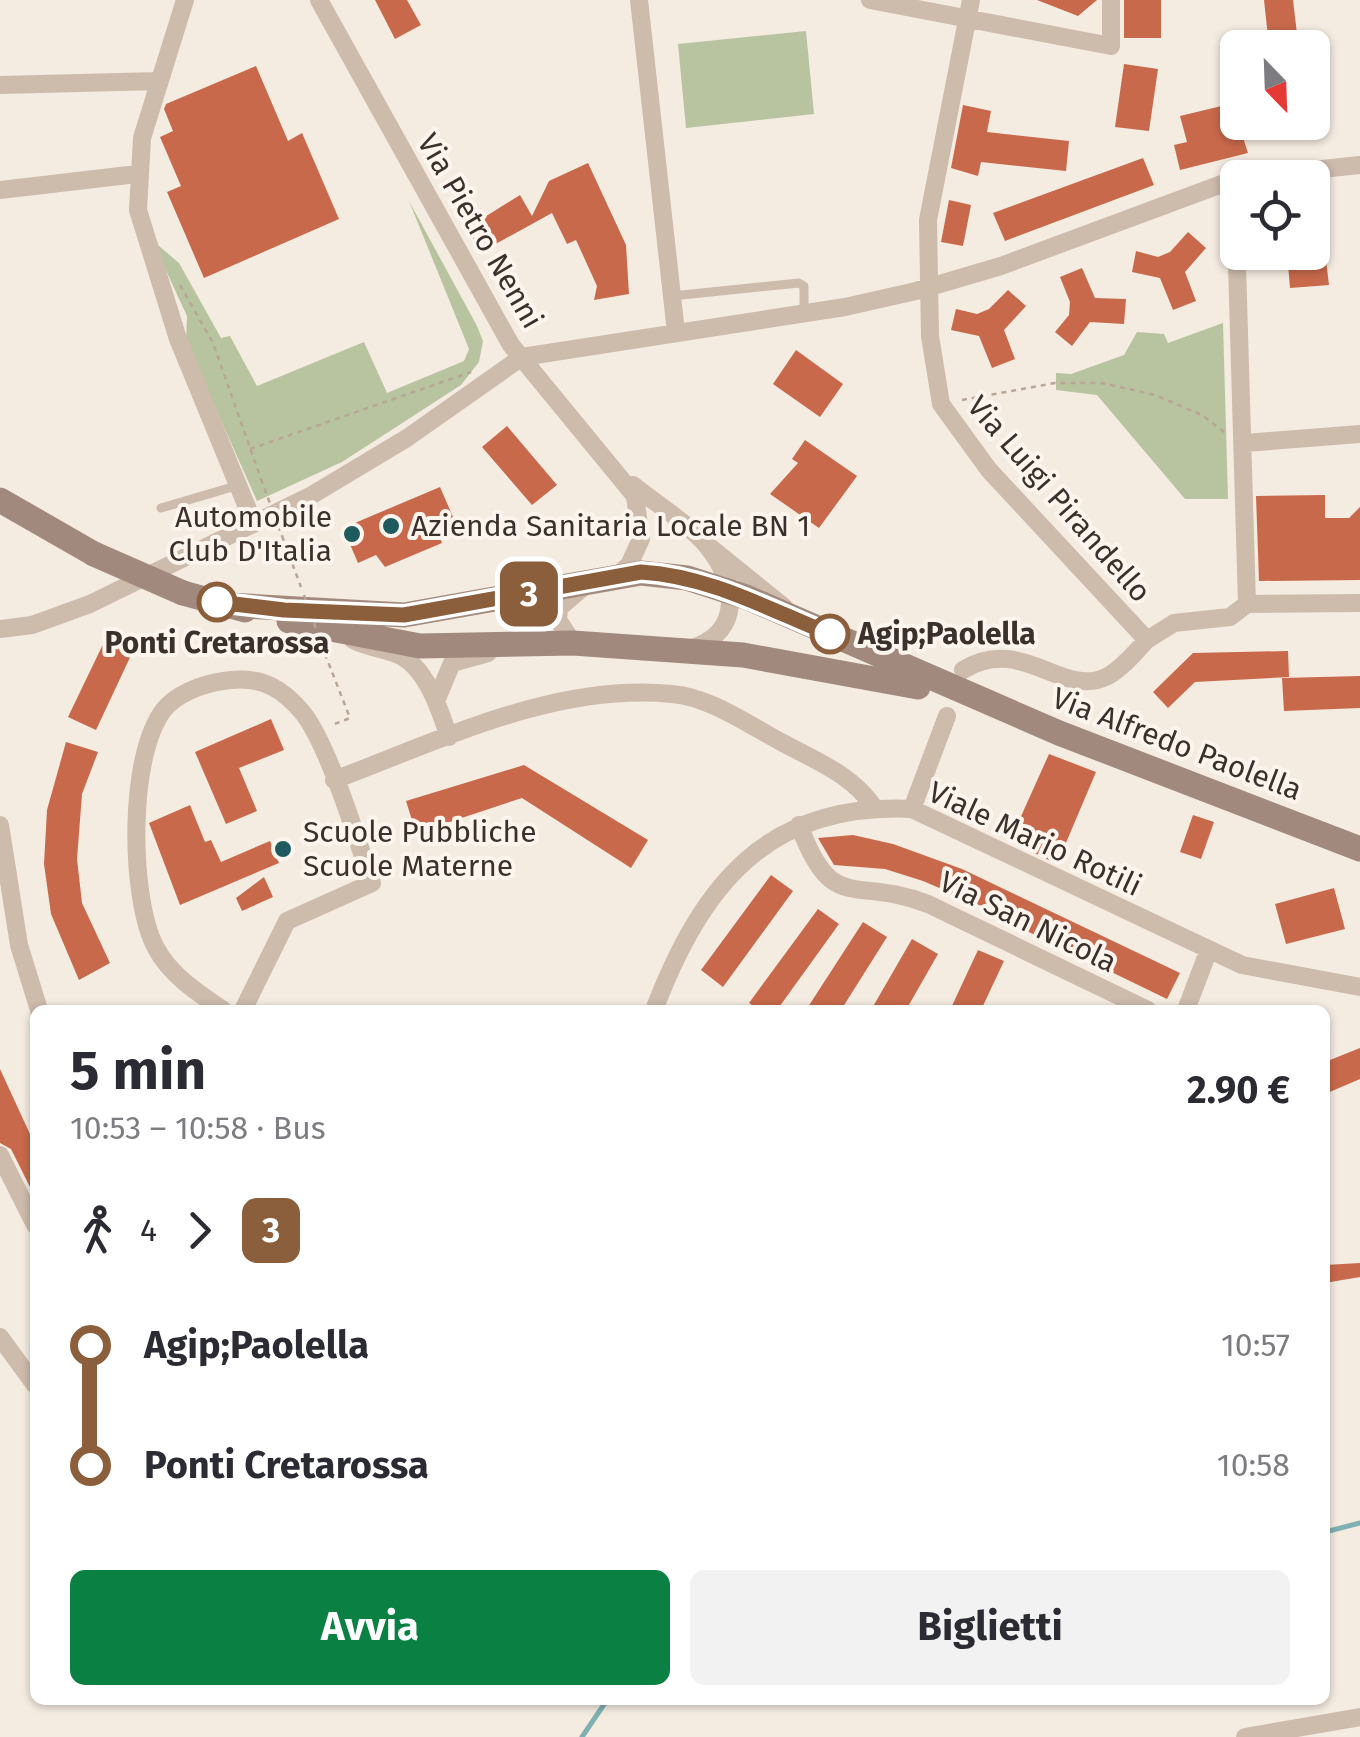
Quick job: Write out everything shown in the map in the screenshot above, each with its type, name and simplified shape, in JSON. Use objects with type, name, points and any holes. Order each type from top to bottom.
[{"type":"main road","name":"Via Alfredo Paolella","points":[[0,500],[94,554],[183,593],[344,634],[420,646],[574,643],[688,650],[832,668],[972,698]]},
{"type":"main road","name":"Via Alfredo Paolella","points":[[229,605],[404,615],[641,572],[669,574],[729,592],[972,698],[1360,848]]},
{"type":"street","points":[[185,0],[142,138],[138,210],[154,271],[254,524]]},
{"type":"street","name":"Via Pietro Nenni","points":[[319,0],[481,294],[522,357],[635,496],[641,539],[629,565],[559,608],[558,620],[574,643]]},
{"type":"street","points":[[639,0],[676,332]]},
{"type":"street","points":[[870,0],[1110,46],[1111,0]]},
{"type":"street","name":"Via Luigi Pirandello","points":[[972,0],[928,220],[928,287],[940,404],[990,470],[1147,640],[1174,623],[1230,617],[1247,604],[1360,602]]},
{"type":"street","points":[[0,85],[159,81]]},
{"type":"street","points":[[1330,168],[1360,165]]},
{"type":"street","points":[[0,190],[137,174]]},
{"type":"street","points":[[0,629],[32,625],[67,614],[344,478],[522,357],[804,313],[928,287],[1000,266],[1220,184]]},
{"type":"street","points":[[1238,270],[1247,604]]},
{"type":"street","points":[[1244,438],[1360,434]]},
{"type":"street","name":"Via Pietro Nenni","points":[[616,472],[708,547],[729,592]]},
{"type":"street","points":[[708,547],[803,623]]},
{"type":"street","points":[[688,650],[719,635],[730,619],[729,592]]},
{"type":"street","points":[[344,634],[375,652],[398,654],[410,664],[436,701],[450,737]]},
{"type":"street","points":[[963,670],[986,656],[1008,656],[1083,680],[1104,678],[1147,640]]},
{"type":"street","points":[[436,701],[452,663],[530,643]]},
{"type":"street","points":[[217,1005],[172,970],[157,952],[144,923],[138,898],[136,823],[149,740],[169,704],[196,688],[233,679],[278,686],[306,718],[372,882],[287,920],[245,1005]]},
{"type":"street","points":[[334,780],[450,737],[572,700],[674,694],[730,714],[859,784],[874,808]]},
{"type":"street","points":[[912,809],[947,716]]},
{"type":"street","name":"Viale Mario Rotili","points":[[656,1005],[691,926],[740,865],[799,825],[837,811],[874,808],[912,809],[1208,952],[1268,972],[1360,987]]},
{"type":"street","points":[[0,824],[19,946],[37,1005]]},
{"type":"street","name":"Via San Nicola","points":[[799,825],[819,873],[828,882],[906,895],[944,910],[1138,1005]]},
{"type":"street","points":[[1188,1005],[1208,952]]},
{"type":"street","points":[[0,1156],[30,1215]]},
{"type":"street","points":[[0,1337],[30,1376]]},
{"type":"street","points":[[1245,1737],[1360,1718]]},
{"type":"lane","points":[[672,296],[799,283],[804,286],[804,313]]},
{"type":"lane","points":[[161,508],[239,485]]},
{"type":"path","points":[[154,271],[176,279],[213,343],[350,718],[312,731]]},
{"type":"path","points":[[250,449],[478,370],[493,379]]},
{"type":"path","points":[[940,404],[1055,383],[1102,383],[1155,395],[1202,416],[1217,431],[1244,438]]},
{"type":"green space","points":[[806,31],[814,114],[686,128],[678,44]]},
{"type":"green space","points":[[409,201],[477,326],[483,341],[479,362],[461,385],[342,462],[257,501],[186,342],[187,316],[152,240],[179,263],[221,338],[230,336],[257,386],[364,342],[387,393],[464,361],[469,349]]},
{"type":"green space","points":[[1223,323],[1228,499],[1185,499],[1097,395],[1056,390],[1056,373],[1071,374],[1124,355],[1137,332],[1164,334],[1168,343]]},
{"type":"building","points":[[375,0],[407,0],[421,25],[395,39]]},
{"type":"building","points":[[1037,0],[1097,0],[1078,16]]},
{"type":"building","points":[[1124,0],[1161,0],[1161,38],[1124,38]]},
{"type":"building","points":[[1264,0],[1293,0],[1297,30],[1267,30]]},
{"type":"building","points":[[1124,64],[1158,69],[1149,131],[1115,127]]},
{"type":"building","points":[[256,66],[288,141],[302,133],[339,219],[204,278],[167,192],[181,186],[160,137],[173,131],[164,109],[166,104]]},
{"type":"building","points":[[963,105],[991,111],[987,132],[1069,141],[1066,171],[981,162],[978,176],[951,168]]},
{"type":"building","points":[[1220,106],[1220,140],[1244,140],[1248,153],[1180,170],[1174,145],[1187,142],[1180,116]]},
{"type":"building","points":[[1143,158],[1154,185],[1005,241],[993,213]]},
{"type":"building","points":[[588,163],[626,245],[629,294],[594,300],[597,286],[576,240],[567,244],[552,213],[481,252],[467,228],[520,195],[532,216],[549,181]]},
{"type":"building","points":[[949,200],[971,205],[963,246],[941,242]]},
{"type":"building","points":[[1188,232],[1206,248],[1185,272],[1196,301],[1173,310],[1160,278],[1132,272],[1136,251],[1158,257],[1170,252]]},
{"type":"building","points":[[1082,268],[1095,298],[1126,299],[1124,324],[1090,322],[1072,346],[1055,332],[1069,315],[1070,302],[1060,277]]},
{"type":"building","points":[[1288,270],[1327,270],[1329,285],[1290,288]]},
{"type":"building","points":[[1008,290],[1026,306],[1004,330],[1015,359],[992,368],[979,336],[951,330],[956,309],[977,314],[989,309]]},
{"type":"building","points":[[796,350],[843,384],[820,417],[773,384]]},
{"type":"building","points":[[507,426],[557,485],[532,505],[482,447]]},
{"type":"building","points":[[805,440],[857,476],[819,528],[770,494],[798,463],[792,459]]},
{"type":"building","name":"Azienda Sanitaria Locale BN 1","points":[[440,487],[453,517],[435,525],[442,543],[385,567],[376,555],[358,563],[343,528]]},
{"type":"building","points":[[1325,495],[1325,518],[1349,518],[1360,507],[1360,580],[1259,581],[1256,496]]},
{"type":"building","points":[[106,638],[133,651],[96,730],[68,717]]},
{"type":"building","points":[[1288,651],[1289,677],[1195,682],[1168,708],[1153,692],[1193,653]]},
{"type":"building","points":[[1360,676],[1360,708],[1284,711],[1282,678]]},
{"type":"building","points":[[271,719],[284,750],[239,768],[257,811],[226,824],[195,752]]},
{"type":"building","points":[[66,742],[98,752],[82,794],[77,859],[82,903],[110,963],[79,980],[51,914],[44,864],[47,810]]},
{"type":"building","points":[[1049,754],[1096,772],[1057,864],[1010,841]]},
{"type":"building","points":[[524,765],[648,840],[631,868],[522,798],[416,833],[406,801]]},
{"type":"building","points":[[190,805],[205,842],[211,840],[221,862],[270,841],[279,863],[180,905],[149,823]]},
{"type":"building","points":[[1193,815],[1214,822],[1201,859],[1180,852]]},
{"type":"building","points":[[853,835],[893,844],[962,869],[1180,973],[1167,999],[1000,918],[1002,915],[923,881],[885,869],[834,865],[818,838]]},
{"type":"building","points":[[771,875],[793,891],[723,987],[701,970]]},
{"type":"building","points":[[264,877],[273,897],[242,911],[236,898]]},
{"type":"building","points":[[1334,888],[1345,929],[1286,944],[1275,904]]},
{"type":"building","points":[[818,909],[839,924],[781,1005],[749,1003]]},
{"type":"building","points":[[863,922],[887,937],[844,1005],[809,1005]]},
{"type":"building","points":[[912,939],[938,954],[909,1005],[874,1005]]},
{"type":"building","points":[[978,950],[1004,961],[983,1005],[952,1005]]},
{"type":"building","points":[[1360,1048],[1360,1079],[1330,1092],[1330,1060]]},
{"type":"building","points":[[0,1069],[30,1134],[30,1187],[11,1149],[0,1143]]},
{"type":"building","points":[[1360,1263],[1360,1277],[1330,1282],[1330,1265]]},
{"type":"waterway","points":[[1330,1531],[1360,1523]]},
{"type":"waterway","points":[[582,1737],[604,1705]]},
{"type":"bus line","name":"3","points":[[217,602],[367,616],[404,615],[641,572],[687,578],[746,597],[830,634]]},
{"type":"place","name":"Azienda Sanitaria Locale BN 1","points":[[391,526]]},
{"type":"place","name":"Automobile Club D'Italia","points":[[352,534]]},
{"type":"place","name":"Ponti Cretarossa","points":[[217,602]]},
{"type":"place","name":"Agip;Paolella","points":[[830,634]]},
{"type":"place","name":"Scuole Pubbliche Scuole Materne","points":[[283,849]]}]
